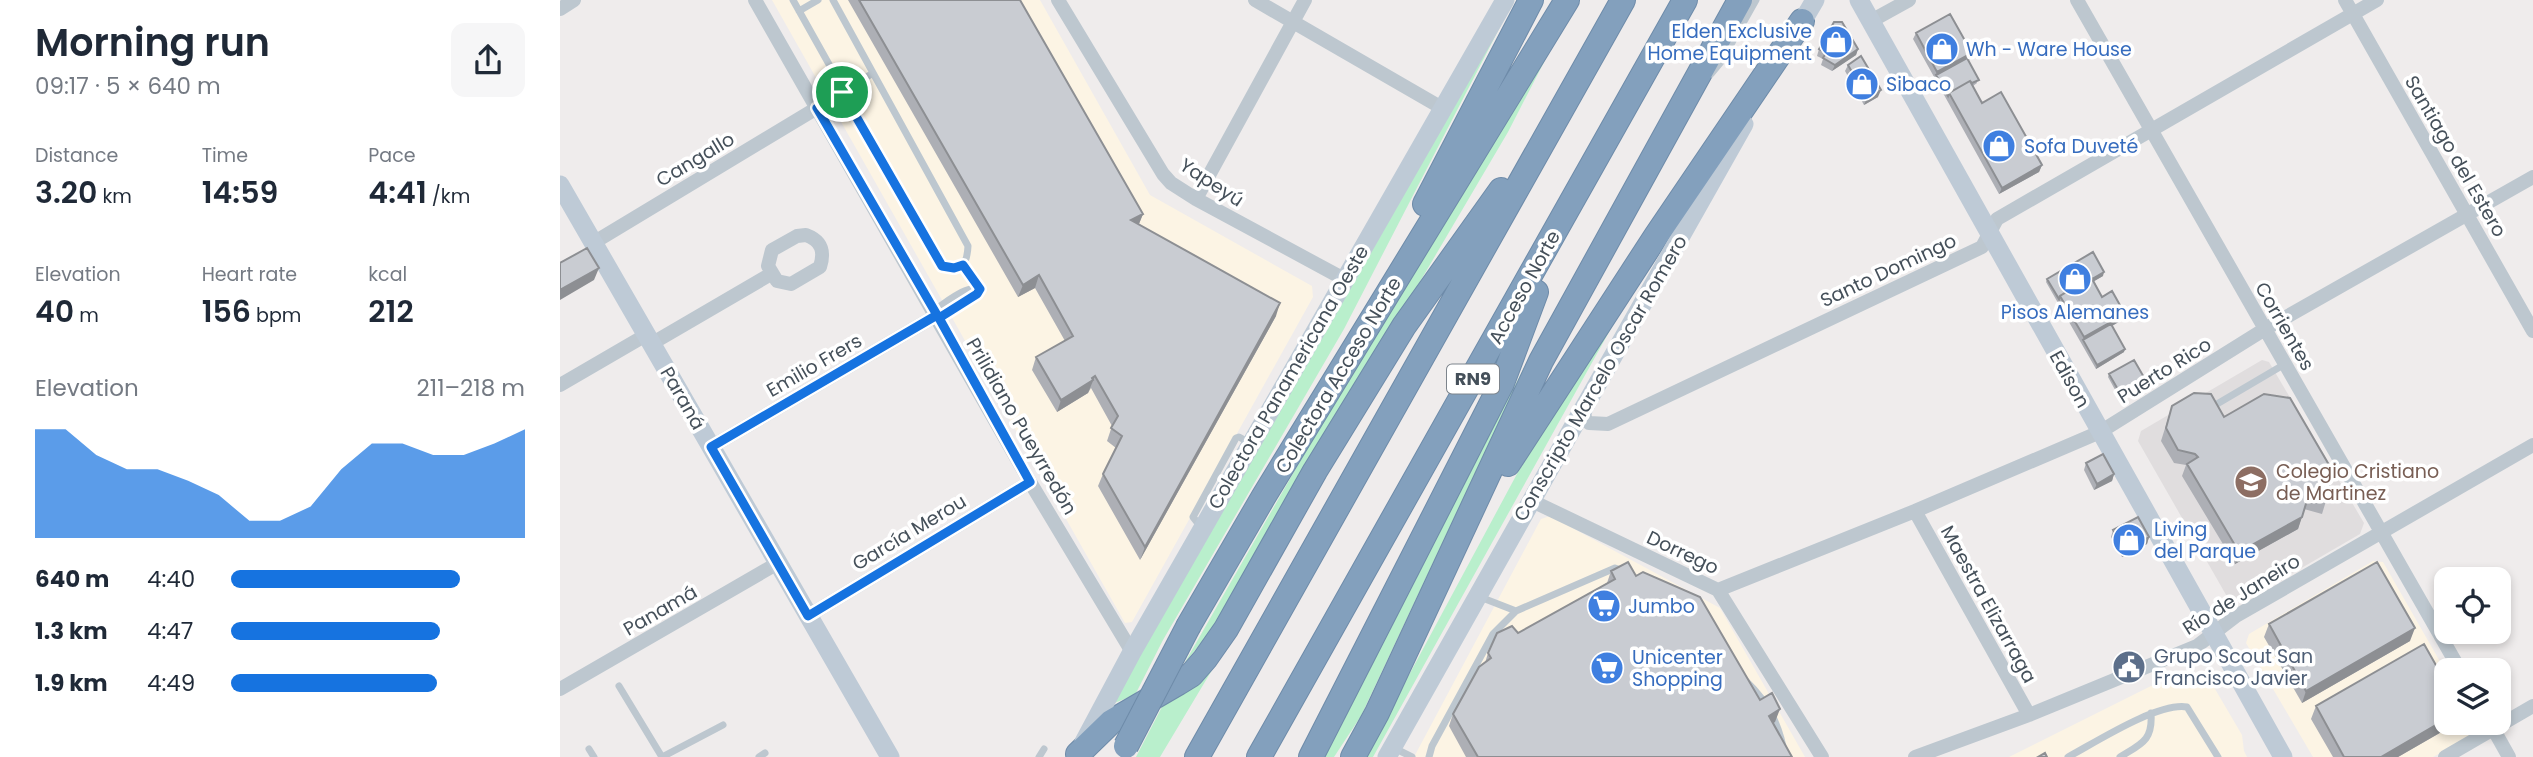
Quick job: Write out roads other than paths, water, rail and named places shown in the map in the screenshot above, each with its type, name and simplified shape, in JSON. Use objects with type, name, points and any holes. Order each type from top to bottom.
[{"type":"highway","points":[[1330,388],[1531,0]]},
{"type":"highway","name":"Colectora Acceso Norte","points":[[1122,752],[1189,625],[1567,0]]},
{"type":"highway","name":"RN9","points":[[1197,757],[1623,0]]},
{"type":"highway","name":"Acceso Norte","points":[[1259,757],[1685,0]]},
{"type":"highway","points":[[1353,757],[1377,713],[1541,362],[1740,0]]},
{"type":"highway","points":[[1443,569],[1547,402],[1808,11]]},
{"type":"highway","points":[[1077,755],[1111,722],[1178,683],[1205,659],[1226,629],[1315,471],[1404,326],[1576,83]]},
{"type":"highway","points":[[1311,757],[1502,383],[1564,216]]},
{"type":"street","points":[[560,9],[574,0]]},
{"type":"street","name":"Prilidiano Pueyrredón","points":[[755,0],[1030,482],[1132,652]]},
{"type":"street","name":"Yapeyú","points":[[1058,0],[1171,183],[1343,279]]},
{"type":"street","points":[[1255,0],[1443,108]]},
{"type":"street","points":[[1196,199],[1305,0]]},
{"type":"street","name":"Colectora Panamericana Oeste","points":[[1077,755],[1132,652],[1343,279],[1505,0]]},
{"type":"street","name":"Edison","points":[[1859,0],[2283,757]]},
{"type":"street","points":[[1871,21],[1909,0]]},
{"type":"street","name":"Corrientes","points":[[2077,0],[2453,658]]},
{"type":"street","name":"Santiago del Estero","points":[[2345,0],[2533,331]]},
{"type":"street","name":"Santo Domingo","points":[[1584,408],[1585,419],[1589,423],[1608,424],[1982,247],[1997,219],[2377,0]]},
{"type":"street","name":"Conscripto Marcelo Oscar Romero","points":[[1390,752],[1808,11]]},
{"type":"street","name":"Cangallo","points":[[593,243],[817,108]]},
{"type":"street","name":"Puerto Rico","points":[[1718,590],[1915,511],[2100,432],[2265,329],[2533,177]]},
{"type":"street","name":"Paraná","points":[[560,185],[890,757]]},
{"type":"street","points":[[560,385],[771,274]]},
{"type":"street","name":"Emilio Frers","points":[[711,447],[936,315]]},
{"type":"street","name":"Río de Janeiro","points":[[1915,757],[2029,715],[2197,646],[2236,616],[2533,445]]},
{"type":"street","name":"García Merou","points":[[808,616],[1030,482]]},
{"type":"street","name":"Dorrego","points":[[1530,500],[1718,590],[1822,757]]},
{"type":"street","name":"Maestra Elizarraga","points":[[1915,511],[2029,715]]},
{"type":"street","name":"Panamá","points":[[560,690],[778,563]]},
{"type":"street","points":[[2511,717],[2533,706]]},
{"type":"street","points":[[2445,757],[2478,735]]},
{"type":"street","points":[[2497,735],[2509,757]]},
{"type":"lane","points":[[793,0],[842,92],[942,266],[954,268],[963,265],[967,259],[968,246],[833,0]]},
{"type":"lane","points":[[799,11],[818,0]]},
{"type":"lane","points":[[1669,127],[1721,62],[1756,0]]},
{"type":"lane","points":[[817,108],[873,73]]},
{"type":"lane","points":[[936,315],[977,294],[980,289],[963,265]]},
{"type":"lane","points":[[2217,404],[2285,364]]},
{"type":"lane","points":[[1429,757],[1432,746],[1493,634],[1516,611],[1615,568],[1626,572]]},
{"type":"lane","points":[[1477,596],[1516,611]]},
{"type":"lane","points":[[1737,673],[1763,698],[1776,721],[1785,757]]},
{"type":"lane","points":[[619,686],[662,757],[723,725]]},
{"type":"lane","points":[[2068,757],[2151,713],[2176,705],[2187,707],[2195,716],[2218,757]]},
{"type":"lane","points":[[2120,757],[2148,738],[2152,729],[2151,713]]},
{"type":"lane","points":[[589,749],[594,757]]},
{"type":"lane","points":[[1039,757],[1044,749]]},
{"type":"lane","points":[[1390,752],[1412,757]]},
{"type":"place","name":"Elden Exclusive Home Equipment","points":[[1836,42]]},
{"type":"place","name":"Wh - Ware House","points":[[1942,49]]},
{"type":"place","name":"Sibaco","points":[[1862,84]]},
{"type":"place","name":"Sofa Duveté","points":[[1999,146]]},
{"type":"place","name":"Pisos Alemanes","points":[[2075,279]]},
{"type":"place","name":"Colegio Cristiano de Martinez","points":[[2251,482]]},
{"type":"place","name":"Living del Parque","points":[[2129,540]]},
{"type":"place","name":"Jumbo","points":[[1604,606]]},
{"type":"place","name":"Grupo Scout San Francisco Javier","points":[[2129,667]]},
{"type":"place","name":"Unicenter Shopping","points":[[1607,668]]}]
